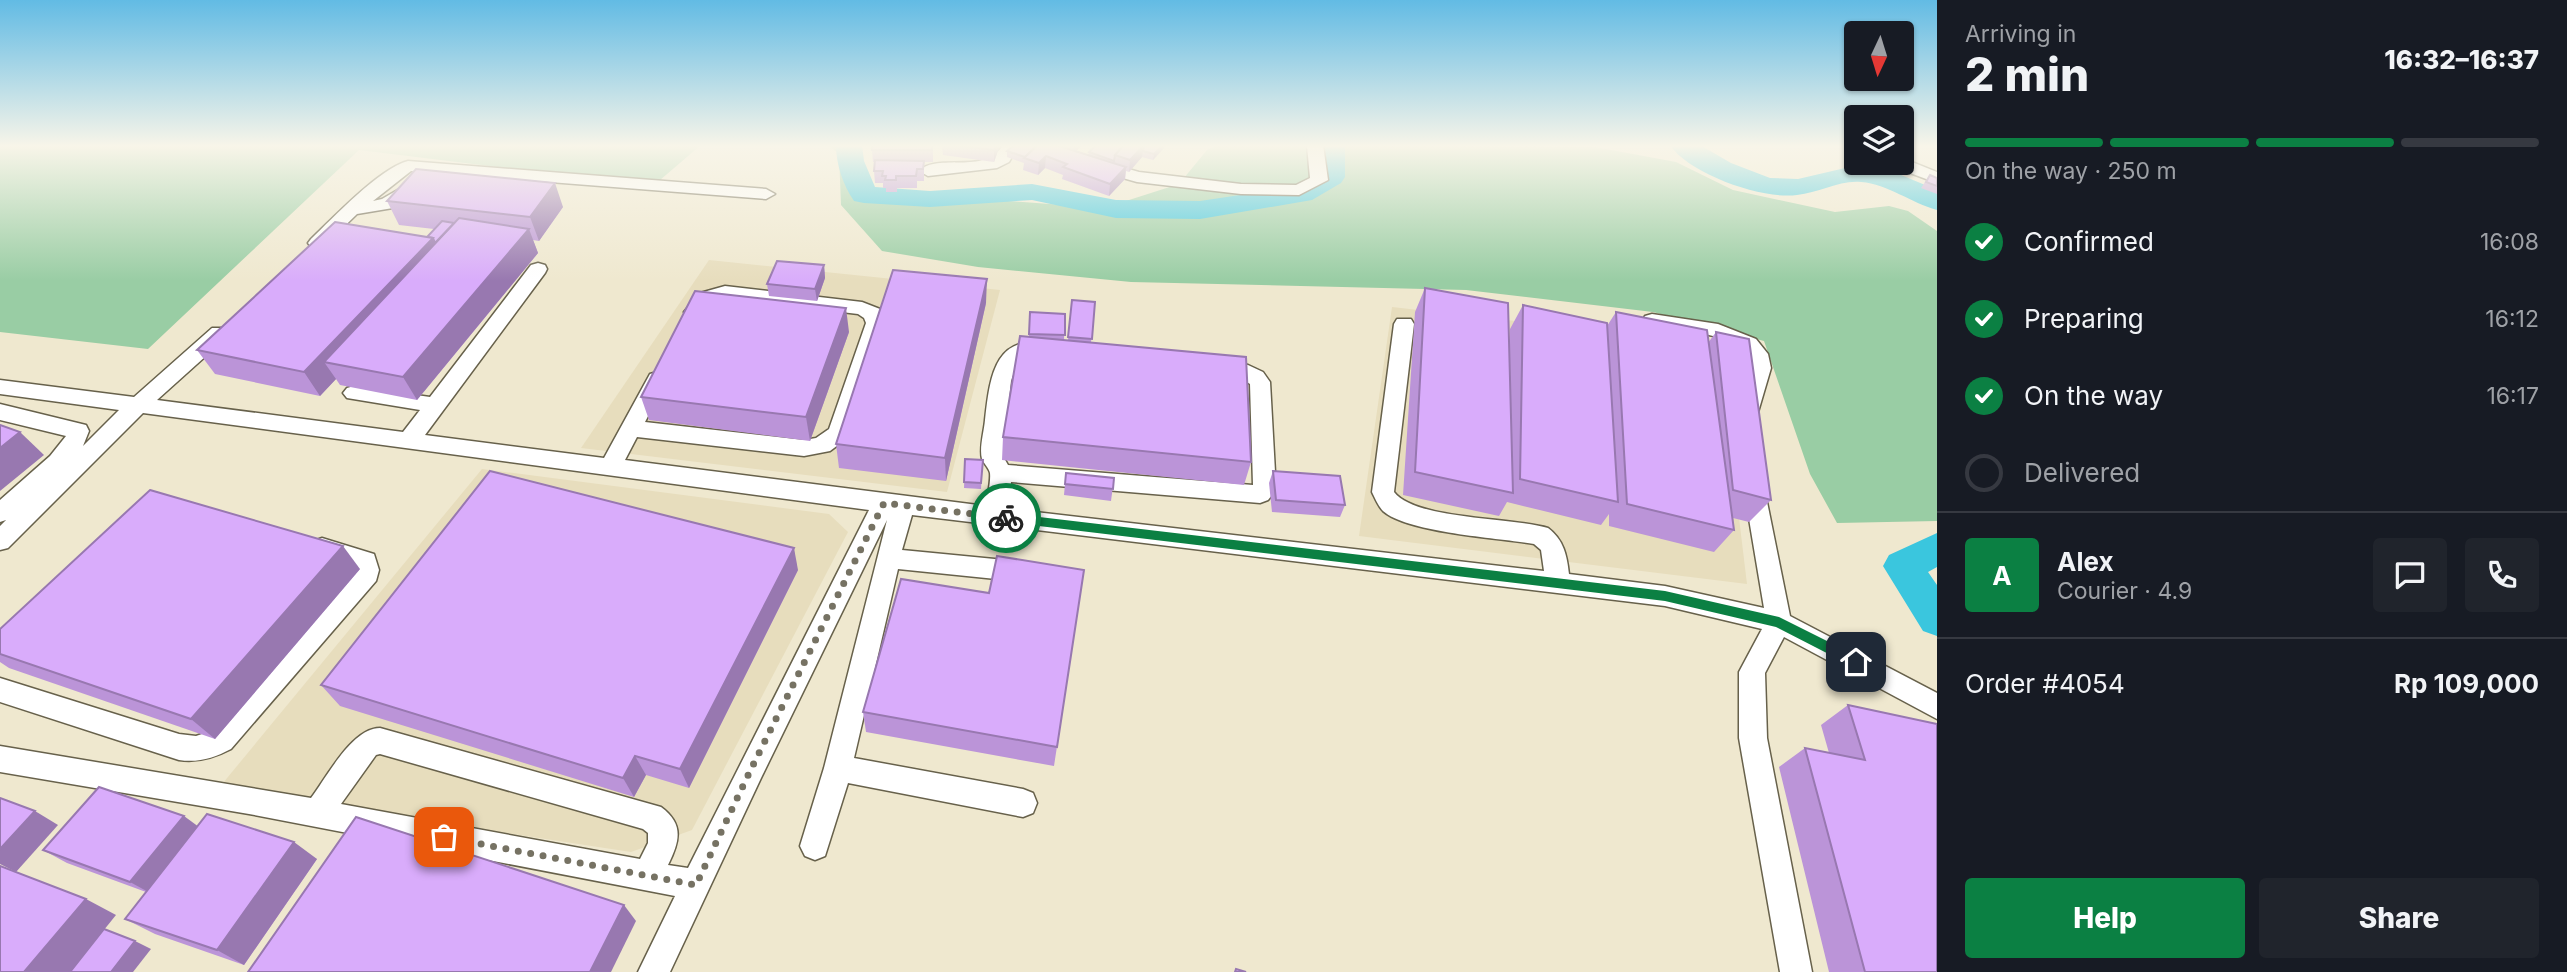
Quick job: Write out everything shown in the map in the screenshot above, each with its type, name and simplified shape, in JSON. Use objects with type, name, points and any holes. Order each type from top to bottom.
[{"type":"street","points":[[306,253],[352,209],[387,204],[407,190]]},
{"type":"street","points":[[501,190],[555,196]]},
{"type":"street","points":[[1274,190],[1294,190]]},
{"type":"street","points":[[409,440],[538,269]]},
{"type":"street","points":[[631,428],[804,448],[822,445],[838,433],[876,323],[873,314],[862,309],[725,292],[712,294],[701,301],[683,332]]},
{"type":"street","points":[[1631,319],[1708,329],[1751,342],[1758,350],[1762,370],[1754,387],[1748,416],[1749,442]]},
{"type":"street","points":[[0,541],[138,405],[230,323]]},
{"type":"street","points":[[1404,324],[1383,492],[1388,502],[1398,509],[1434,518],[1540,535],[1549,540],[1553,549],[1557,582]]},
{"type":"street","points":[[996,517],[1002,473],[993,458],[993,446],[1004,366],[1013,353],[1025,349],[1066,353]]},
{"type":"street","points":[[611,465],[670,356]]},
{"type":"street","points":[[1002,473],[1260,494],[1265,490],[1260,382],[1253,373],[1244,369],[1203,365]]},
{"type":"street","points":[[0,387],[611,465],[894,505],[1665,596],[1779,622],[1937,707]]},
{"type":"street","points":[[355,393],[435,405]]},
{"type":"street","points":[[0,412],[78,431],[78,439],[0,513]]},
{"type":"street","points":[[1752,466],[1779,622],[1752,673],[1753,738],[1796,972]]},
{"type":"street","points":[[815,846],[838,768],[888,558],[894,505]]},
{"type":"street","points":[[654,972],[751,769],[894,505]]},
{"type":"street","points":[[0,690],[179,747],[193,750],[208,747],[221,740],[364,581],[367,570],[365,561],[302,542]]},
{"type":"street","points":[[888,558],[1053,575]]},
{"type":"street","points":[[317,813],[366,746],[372,741],[380,741],[651,817],[663,826],[663,845],[648,874]]},
{"type":"street","points":[[838,768],[1023,803]]},
{"type":"lane","points":[[352,209],[375,190]]},
{"type":"lane","points":[[719,190],[766,194]]},
{"type":"lane","points":[[0,759],[317,813],[696,885]]},
{"type":"shaded area","points":[[709,260],[1000,290],[947,492],[581,448]]},
{"type":"shaded area","points":[[1392,307],[1718,344],[1747,584],[1359,536]]},
{"type":"shaded area","points":[[482,469],[829,514],[848,532],[692,830],[631,852],[218,789]]},
{"type":"green space","points":[[0,190],[316,190],[148,349],[0,332]]},
{"type":"green space","points":[[840,190],[877,190],[881,194],[914,200],[995,200],[1104,208],[1159,190],[1735,190],[1835,212],[1889,206],[1908,211],[1937,231],[1937,521],[1837,523],[1810,474],[1764,341],[1653,312],[1466,290],[1131,282],[978,267],[882,251],[841,205]]},
{"type":"building","points":[[397,190],[550,190],[530,217],[387,201]]},
{"type":"building","points":[[459,218],[529,229],[403,377],[324,362]]},
{"type":"building","points":[[442,221],[454,223],[435,243],[433,238],[427,237]]},
{"type":"building","points":[[335,222],[433,238],[304,372],[197,350]]},
{"type":"building","points":[[777,261],[824,265],[815,289],[767,284]]},
{"type":"building","points":[[893,270],[987,279],[945,458],[836,444]]},
{"type":"building","points":[[1425,288],[1508,303],[1513,493],[1415,472]]},
{"type":"building","points":[[695,291],[846,308],[806,417],[641,397]]},
{"type":"building","points":[[1072,300],[1095,302],[1092,339],[1068,337]]},
{"type":"building","points":[[1523,305],[1607,323],[1618,502],[1520,479]]},
{"type":"building","points":[[1030,312],[1065,314],[1065,335],[1029,334]]},
{"type":"building","points":[[1616,312],[1707,330],[1734,530],[1627,504]]},
{"type":"building","points":[[1716,332],[1749,339],[1771,500],[1733,490]]},
{"type":"building","points":[[1020,336],[1246,357],[1251,462],[1003,437]]},
{"type":"building","points":[[0,425],[20,432],[0,448]]},
{"type":"building","points":[[965,459],[983,460],[981,483],[964,482]]},
{"type":"building","points":[[490,471],[794,548],[680,769],[635,756],[623,778],[321,685]]},
{"type":"building","points":[[1273,471],[1340,476],[1345,505],[1276,500]]},
{"type":"building","points":[[1066,473],[1114,478],[1113,489],[1065,484]]},
{"type":"building","points":[[150,490],[343,546],[191,719],[0,654],[0,629]]},
{"type":"building","points":[[997,556],[1084,570],[1057,747],[863,712],[901,579],[989,593]]},
{"type":"building","points":[[1848,705],[1937,724],[1937,972],[1865,972],[1805,748],[1865,760]]},
{"type":"building","points":[[99,787],[184,816],[130,882],[43,850]]},
{"type":"building","points":[[0,798],[35,811],[0,849]]},
{"type":"building","points":[[207,814],[294,842],[217,950],[125,919]]},
{"type":"building","points":[[356,817],[624,905],[590,972],[248,972]]},
{"type":"building","points":[[0,866],[86,899],[24,972],[0,972]]},
{"type":"building","points":[[104,929],[135,941],[111,972],[70,972]]},
{"type":"waterway","points":[[862,190],[864,195],[930,199],[1032,192],[1116,209],[1200,210],[1302,194],[1308,190]]},
{"type":"waterway","points":[[1915,190],[1937,201]]},
{"type":"waterway","points":[[1937,549],[1903,566],[1937,619]]},
{"type":"way so far","points":[[444,837],[696,885],[884,503],[1006,518]]},
{"type":"route","points":[[1006,518],[1665,596],[1779,622],[1856,662]]}]
